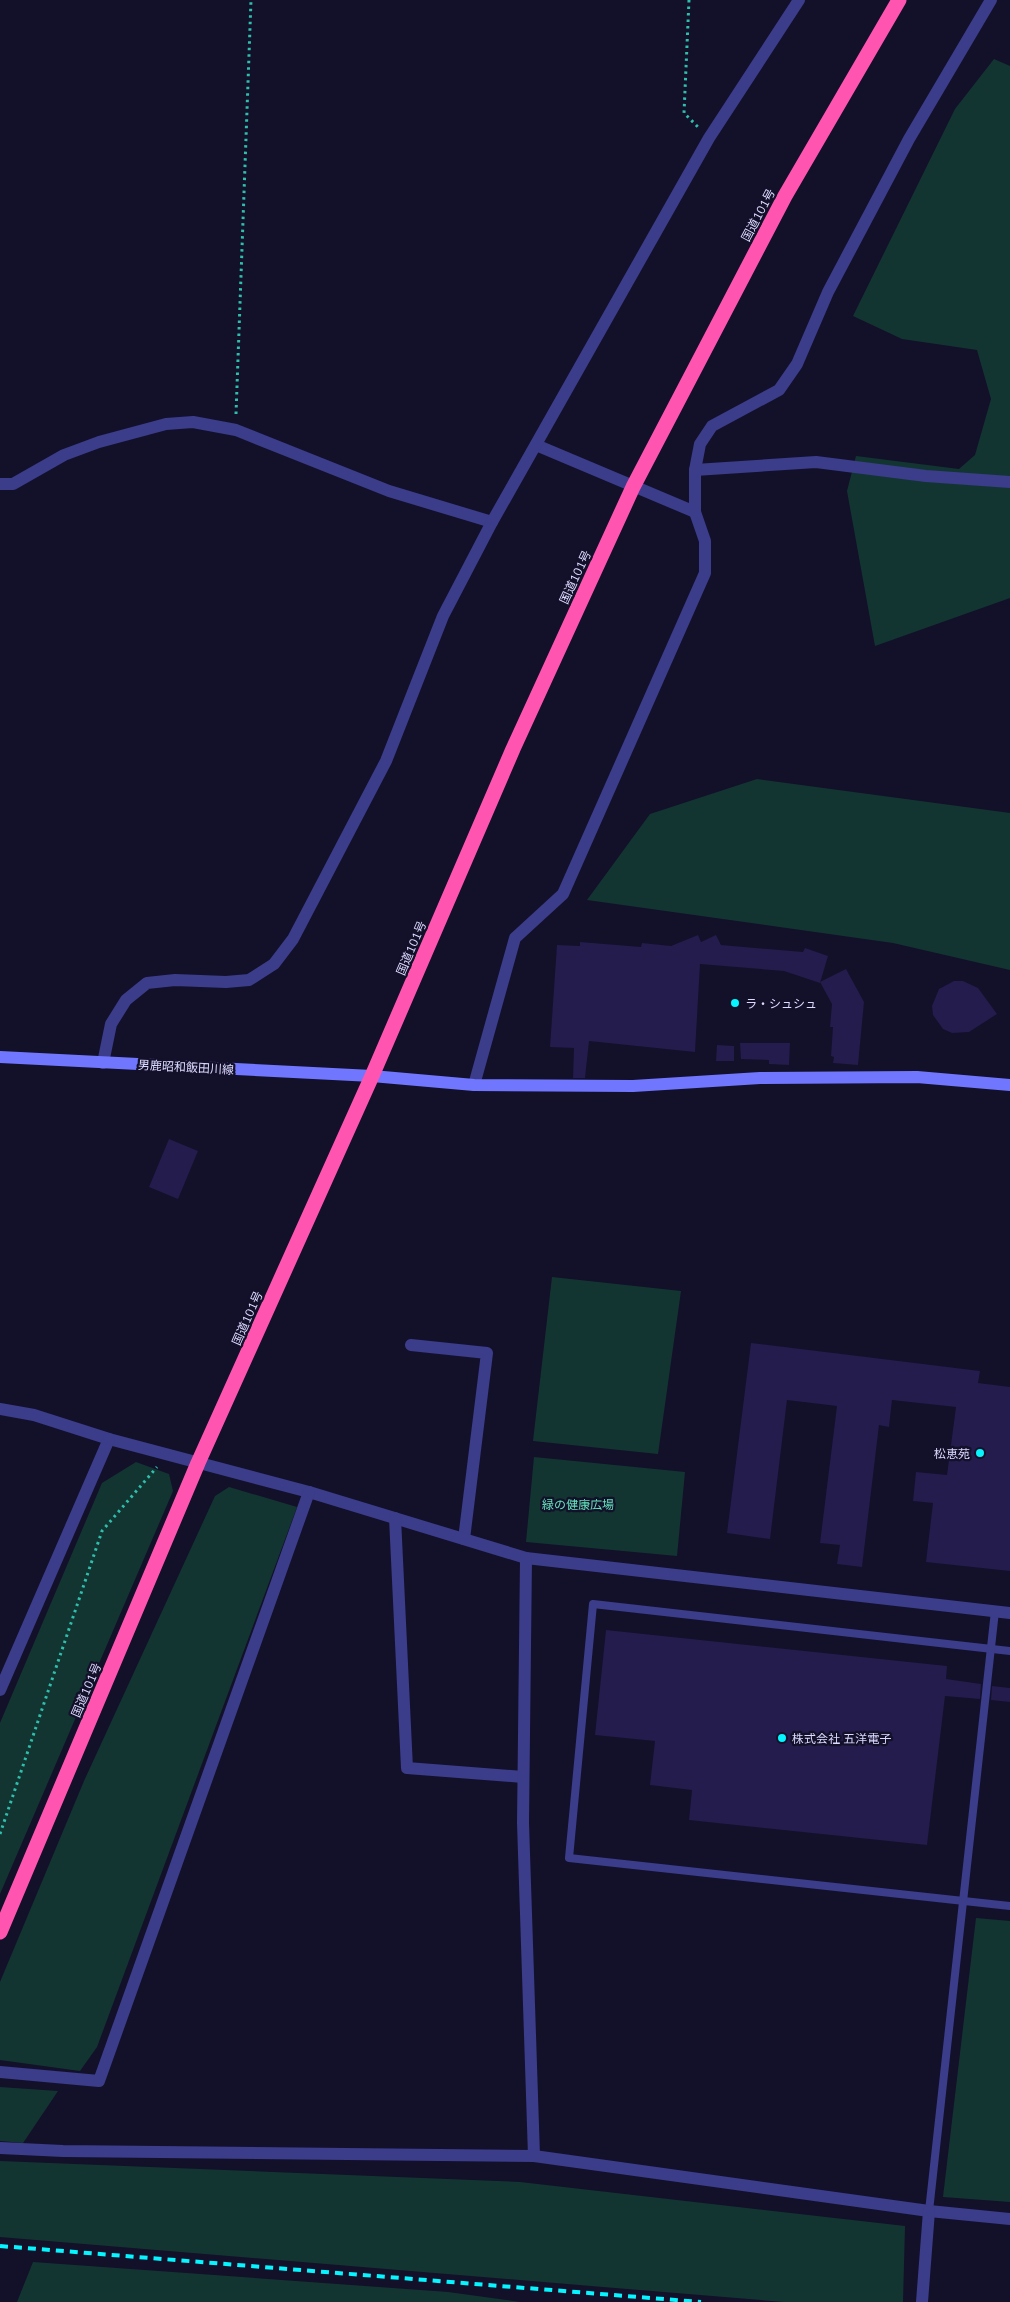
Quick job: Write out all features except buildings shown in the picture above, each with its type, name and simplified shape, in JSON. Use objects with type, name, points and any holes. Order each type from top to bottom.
[{"type":"highway","name":"国道101号","points":[[0,1932],[198,1463],[372,1076],[512,749],[633,487],[785,196],[899,0]]},
{"type":"street","points":[[103,1063],[111,1024],[126,1000],[147,983],[175,980],[226,982],[249,980],[274,964],[293,939],[386,761],[443,616],[492,522],[709,138],[799,0]]},
{"type":"street","points":[[474,1085],[515,938],[563,894],[705,573],[705,541],[695,512],[695,470],[700,444],[712,426],[780,390],[797,364],[828,292],[909,139],[991,0]]},
{"type":"street","points":[[0,484],[13,484],[64,455],[99,442],[166,424],[193,422],[236,430],[389,491],[492,522]]},
{"type":"street","points":[[536,444],[695,512]]},
{"type":"street","points":[[695,470],[816,462],[926,476],[1010,482]]},
{"type":"street","name":"男鹿昭和飯田川線","points":[[0,1057],[372,1076],[474,1085],[633,1086],[760,1078],[897,1077],[976,1080],[1010,1084]]},
{"type":"street","points":[[411,1345],[487,1353],[464,1539]]},
{"type":"street","points":[[0,1409],[34,1414],[109,1439],[309,1492],[526,1558],[1010,1613]]},
{"type":"street","points":[[0,1690],[109,1439]]},
{"type":"street","points":[[0,2072],[99,2081],[309,1492]]},
{"type":"street","points":[[395,1518],[407,1768],[523,1777]]},
{"type":"street","points":[[526,1558],[523,1777],[534,2156]]},
{"type":"street","points":[[0,2148],[63,2151],[534,2156],[929,2211],[1010,2219]]},
{"type":"street","points":[[922,2302],[929,2211]]},
{"type":"lane","points":[[1010,1651],[593,1604],[568,1858],[1010,1906]]},
{"type":"lane","points":[[929,2211],[995,1611]]},
{"type":"path","points":[[236,430],[251,0]]},
{"type":"path","points":[[689,0],[684,113],[709,138]]},
{"type":"path","points":[[0,1834],[102,1530],[168,1455]]},
{"type":"green space","points":[[994,59],[1010,66],[1010,598],[875,646],[847,491],[856,456],[959,469],[975,455],[991,399],[977,350],[902,339],[853,316],[955,109]]},
{"type":"green space","points":[[757,779],[1010,813],[1010,970],[893,943],[587,900],[650,814]]},
{"type":"green space","points":[[552,1277],[681,1291],[658,1454],[533,1441]]},
{"type":"green space","name":"緑の健康広場","points":[[534,1457],[685,1472],[677,1556],[526,1542]]},
{"type":"green space","points":[[136,1462],[169,1474],[173,1491],[0,1894],[0,1723],[102,1483]]},
{"type":"green space","points":[[229,1487],[297,1507],[97,2047],[80,2071],[0,2060],[0,1982],[84,1781],[215,1496]]},
{"type":"green space","points":[[976,1918],[1010,1921],[1010,2202],[943,2197]]},
{"type":"green space","points":[[0,2087],[58,2091],[23,2143],[0,2141]]},
{"type":"green space","points":[[0,2161],[520,2182],[905,2226],[903,2302],[784,2302],[0,2237]]},
{"type":"green space","points":[[33,2262],[448,2292],[520,2302],[17,2302]]},
{"type":"railway","points":[[0,2246],[701,2302]]},
{"type":"place","name":"ラ・シュシュ","points":[[735,1003]]},
{"type":"place","name":"松恵苑","points":[[980,1453]]},
{"type":"place","name":"株式会社 五洋電子","points":[[782,1738]]}]
